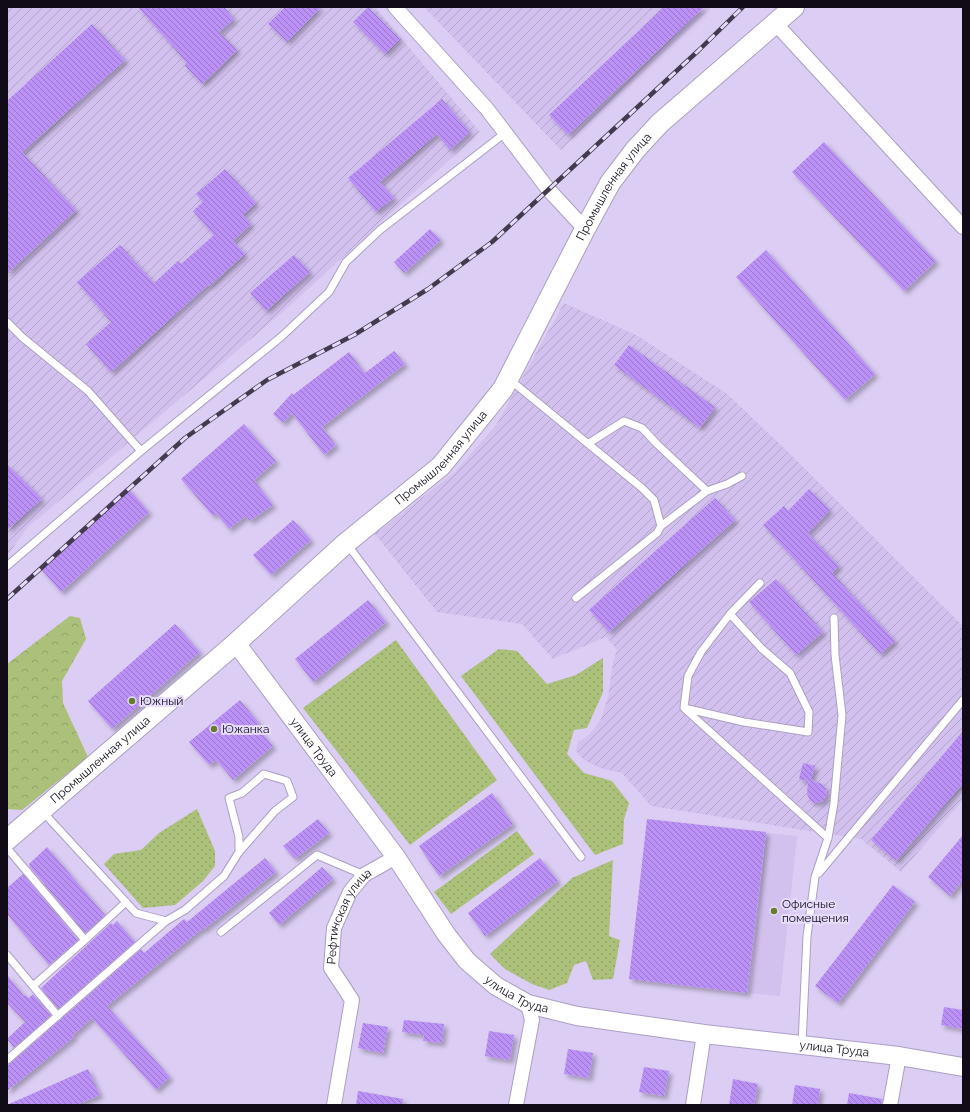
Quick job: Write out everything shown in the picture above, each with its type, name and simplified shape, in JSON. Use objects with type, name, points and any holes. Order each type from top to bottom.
[{"type":"main road","name":"Промышленная улица","points":[[7,840],[236,644],[346,542],[441,466],[503,389],[584,229],[610,183],[635,150],[655,128],[706,81],[794,7]]},
{"type":"street","points":[[395,7],[487,109],[548,190],[584,229]]},
{"type":"street","points":[[775,23],[963,227]]},
{"type":"street","name":"улица Труда","points":[[236,644],[396,857],[446,934],[467,961],[496,986],[528,1004],[577,1016],[704,1034],[899,1056],[963,1067]]},
{"type":"street","name":"Рефтинская улица","points":[[334,1105],[352,1000],[331,968],[334,928],[350,892],[364,875],[396,857]]},
{"type":"street","points":[[516,1105],[532,1020],[528,1004]]},
{"type":"street","points":[[692,1105],[704,1034]]},
{"type":"street","points":[[890,1105],[899,1056]]},
{"type":"lane","points":[[7,566],[297,322],[329,292],[346,262],[380,230],[505,133]]},
{"type":"lane","points":[[7,322],[22,338],[88,391],[141,452]]},
{"type":"lane","points":[[508,378],[590,443],[642,488],[654,500],[662,526]]},
{"type":"lane","points":[[590,443],[624,421],[642,428],[707,491]]},
{"type":"lane","points":[[576,598],[657,533],[662,526],[707,491],[727,484],[742,476]]},
{"type":"lane","points":[[346,542],[581,857]]},
{"type":"lane","points":[[684,708],[688,676],[701,652],[730,614],[760,583]]},
{"type":"lane","points":[[684,708],[744,722],[808,732],[809,712],[790,673],[762,649],[730,614]]},
{"type":"lane","points":[[802,1044],[807,936],[815,877],[828,838],[834,803],[842,714],[834,618]]},
{"type":"lane","points":[[815,877],[963,700]]},
{"type":"lane","points":[[684,708],[828,838]]},
{"type":"lane","points":[[7,1060],[166,921],[185,910],[224,876],[239,852],[275,811],[293,797],[287,781],[264,774],[242,793],[229,798],[239,838],[239,852]]},
{"type":"lane","points":[[42,810],[136,913],[166,921]]},
{"type":"lane","points":[[7,848],[85,940]]},
{"type":"lane","points":[[221,932],[318,855],[364,875]]},
{"type":"lane","points":[[33,986],[126,902]]},
{"type":"lane","points":[[7,955],[58,1016]]},
{"type":"shaded area","points":[[7,7],[375,7],[480,132],[284,311],[27,528],[7,556]]},
{"type":"shaded area","points":[[424,7],[712,7],[561,150]]},
{"type":"shaded area","points":[[564,303],[636,335],[726,393],[784,448],[963,626],[963,800],[901,872],[861,839],[651,806],[622,773],[600,768],[584,760],[576,751],[578,742],[589,735],[601,719],[608,697],[613,662],[617,650],[606,637],[553,659],[522,624],[437,612],[375,534],[455,472],[496,425]]},
{"type":"shaded area","points":[[766,833],[797,836],[780,996],[750,993]]},
{"type":"green space","points":[[70,616],[80,618],[86,639],[62,681],[63,703],[88,757],[22,810],[7,809],[7,664]]},
{"type":"green space","points":[[396,640],[497,780],[410,845],[303,708]]},
{"type":"green space","points":[[499,649],[517,651],[547,684],[576,675],[603,658],[603,692],[587,728],[574,730],[567,754],[584,773],[612,781],[629,803],[624,819],[623,844],[595,855],[461,676]]},
{"type":"green space","points":[[197,809],[215,851],[215,866],[203,881],[175,905],[143,908],[104,864],[114,854],[141,850],[159,833]]},
{"type":"green space","points":[[517,831],[534,854],[451,914],[434,892]]},
{"type":"green space","points":[[613,860],[609,936],[620,940],[613,979],[593,980],[586,961],[574,965],[567,983],[549,990],[532,984],[505,969],[490,954],[572,878]]},
{"type":"building","points":[[138,7],[224,7],[234,19],[219,32],[237,50],[202,84],[185,66],[187,63]]},
{"type":"building","points":[[285,7],[321,7],[287,42],[268,24]]},
{"type":"building","points":[[368,7],[400,39],[385,54],[353,22]]},
{"type":"building","points":[[664,7],[704,7],[568,135],[549,115]]},
{"type":"building","points":[[92,24],[125,60],[22,152],[76,210],[7,274],[7,101]]},
{"type":"building","points":[[442,99],[470,132],[450,150],[437,134],[380,182],[394,198],[376,212],[348,178]]},
{"type":"building","points":[[824,142],[936,261],[904,291],[792,172]]},
{"type":"building","points":[[225,169],[256,203],[243,215],[251,224],[233,241],[245,254],[111,372],[86,344],[111,322],[77,282],[120,245],[154,283],[178,261],[181,264],[214,235],[193,211],[203,202],[196,194]]},
{"type":"building","points":[[430,229],[441,240],[404,273],[394,262]]},
{"type":"building","points":[[766,250],[875,374],[845,400],[736,277]]},
{"type":"building","points":[[294,255],[310,272],[266,311],[250,293]]},
{"type":"building","points":[[629,345],[715,407],[700,428],[614,365]]},
{"type":"building","points":[[394,351],[405,364],[322,427],[336,445],[324,455],[292,413],[283,423],[273,414],[292,393],[293,395],[349,352],[365,373]]},
{"type":"building","points":[[244,424],[276,461],[254,480],[273,505],[250,521],[246,516],[229,529],[216,513],[213,516],[181,479]]},
{"type":"building","points":[[7,464],[42,499],[7,530]]},
{"type":"building","points":[[127,487],[149,512],[61,592],[39,567]]},
{"type":"building","points":[[809,489],[830,510],[808,533],[839,566],[832,573],[895,641],[880,654],[763,525],[784,506],[788,511]]},
{"type":"building","points":[[715,498],[735,520],[609,632],[589,610]]},
{"type":"building","points":[[293,520],[311,540],[271,575],[253,555]]},
{"type":"building","points":[[776,579],[823,632],[796,655],[749,602]]},
{"type":"building","points":[[368,600],[386,622],[313,682],[295,659]]},
{"type":"building","points":[[175,624],[200,652],[112,729],[88,701]]},
{"type":"building","points":[[240,700],[259,723],[256,726],[273,746],[233,780],[216,760],[209,765],[189,742]]},
{"type":"building","points":[[963,731],[963,783],[896,861],[871,840]]},
{"type":"building","points":[[803,763],[815,766],[811,780],[822,784],[826,789],[827,795],[822,802],[815,803],[810,800],[807,794],[808,781],[799,779]]},
{"type":"building","points":[[492,793],[513,824],[439,876],[419,846]]},
{"type":"building","points":[[318,819],[329,833],[295,859],[283,846]]},
{"type":"building","points":[[647,819],[766,832],[747,993],[629,979]]},
{"type":"building","points":[[963,835],[963,880],[950,896],[928,877]]},
{"type":"building","points":[[47,847],[105,915],[85,933],[30,867],[29,864]]},
{"type":"building","points":[[265,858],[276,872],[203,930],[202,929],[107,1006],[170,1077],[156,1090],[92,1018],[73,1035],[74,1037],[7,1091],[7,1066],[141,949],[144,953],[184,919],[187,922]]},
{"type":"building","points":[[540,858],[558,881],[485,936],[468,913]]},
{"type":"building","points":[[322,867],[333,879],[279,925],[269,913]]},
{"type":"building","points":[[23,874],[78,940],[49,965],[7,914],[7,888]]},
{"type":"building","points":[[893,885],[915,902],[838,1003],[815,986]]},
{"type":"building","points":[[117,921],[135,942],[58,1009],[41,988],[111,923],[113,925]]},
{"type":"building","points":[[7,975],[24,996],[25,995],[29,998],[33,994],[51,1015],[14,1048],[7,1039],[25,1022],[7,1003]]},
{"type":"building","points":[[944,1007],[963,1010],[963,1029],[941,1025]]},
{"type":"building","points":[[404,1020],[444,1024],[442,1043],[423,1041],[424,1035],[402,1032]]},
{"type":"building","points":[[363,1023],[388,1027],[383,1053],[358,1048]]},
{"type":"building","points":[[489,1031],[514,1035],[510,1060],[485,1056]]},
{"type":"building","points":[[568,1049],[593,1053],[589,1078],[564,1074]]},
{"type":"building","points":[[644,1067],[669,1071],[664,1096],[639,1092]]},
{"type":"building","points":[[88,1069],[100,1095],[76,1105],[7,1105]]},
{"type":"building","points":[[733,1079],[758,1084],[754,1105],[729,1105]]},
{"type":"building","points":[[795,1085],[820,1089],[818,1105],[792,1105]]},
{"type":"building","points":[[358,1091],[403,1099],[402,1105],[356,1105]]},
{"type":"building","points":[[849,1093],[882,1099],[881,1105],[847,1105]]},
{"type":"railway","points":[[7,599],[185,438],[267,380],[354,335],[428,289],[492,242],[698,51],[743,7]]},
{"type":"place","name":"Южный","points":[[132,701]]},
{"type":"place","name":"Южанка","points":[[214,729]]},
{"type":"place","name":"Офисные помещения","points":[[774,911]]}]
